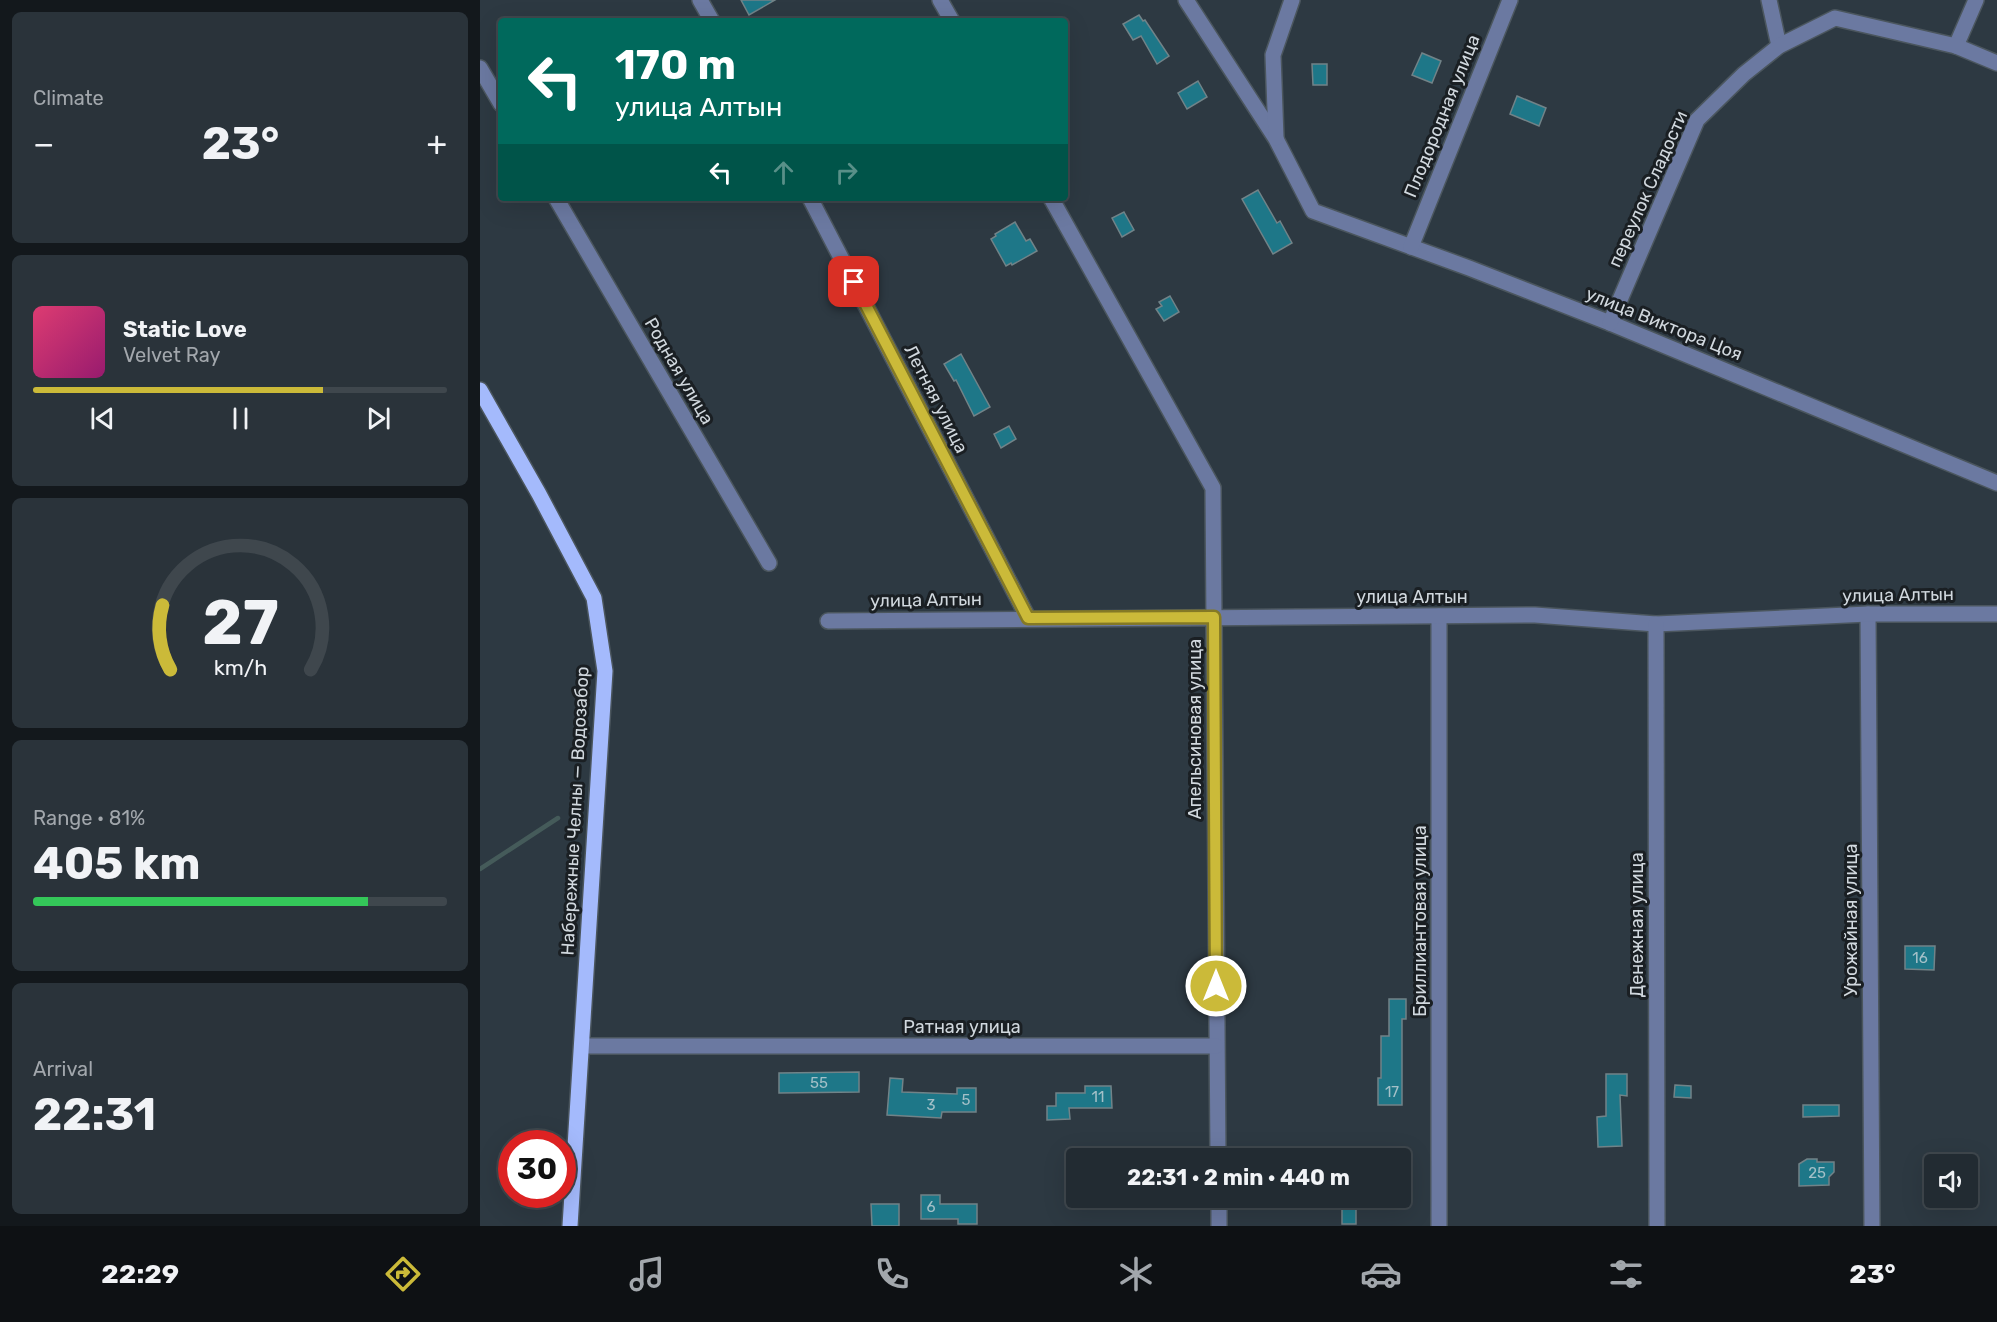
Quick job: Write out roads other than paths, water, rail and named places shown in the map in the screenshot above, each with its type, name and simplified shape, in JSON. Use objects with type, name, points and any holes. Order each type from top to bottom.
[{"type":"main road","name":"Набережные Челны — Водозабор","points":[[480,390],[594,598],[604,671],[570,1226]]},
{"type":"street","points":[[700,0],[710,18]]},
{"type":"street","points":[[940,0],[950,18]]},
{"type":"street","points":[[1186,0],[1276,139]]},
{"type":"street","points":[[1276,139],[1273,55],[1292,0]]},
{"type":"street","name":"Плодородная улица","points":[[1411,247],[1510,0]]},
{"type":"street","points":[[1769,0],[1779,46]]},
{"type":"street","points":[[1956,46],[1976,0]]},
{"type":"street","name":"переулок Сладости","points":[[1610,323],[1697,120],[1744,74],[1779,46],[1835,18],[1956,46],[1997,63]]},
{"type":"street","points":[[480,69],[498,100]]},
{"type":"street","name":"улица Виктора Цоя","points":[[1276,139],[1313,211],[1610,323],[1997,483]]},
{"type":"street","name":"Родная улица","points":[[558,201],[769,563]]},
{"type":"street","name":"Летняя улица","points":[[812,201],[1028,618]]},
{"type":"street","name":"Апельсиновая улица","points":[[1053,201],[1213,488],[1218,1148]]},
{"type":"street","name":"улица Алтын","points":[[828,621],[1535,615],[1656,624],[1868,614],[1997,614]]},
{"type":"street","name":"Урожайная улица","points":[[1868,614],[1872,1226]]},
{"type":"street","name":"Бриллиантовая улица","points":[[1439,616],[1439,1226]]},
{"type":"street","name":"Денежная улица","points":[[1656,624],[1657,1226]]},
{"type":"street","name":"Ратная улица","points":[[582,1046],[1216,1046]]},
{"type":"street","points":[[1219,1208],[1219,1226]]},
{"type":"waterway","points":[[480,869],[558,818]]}]
